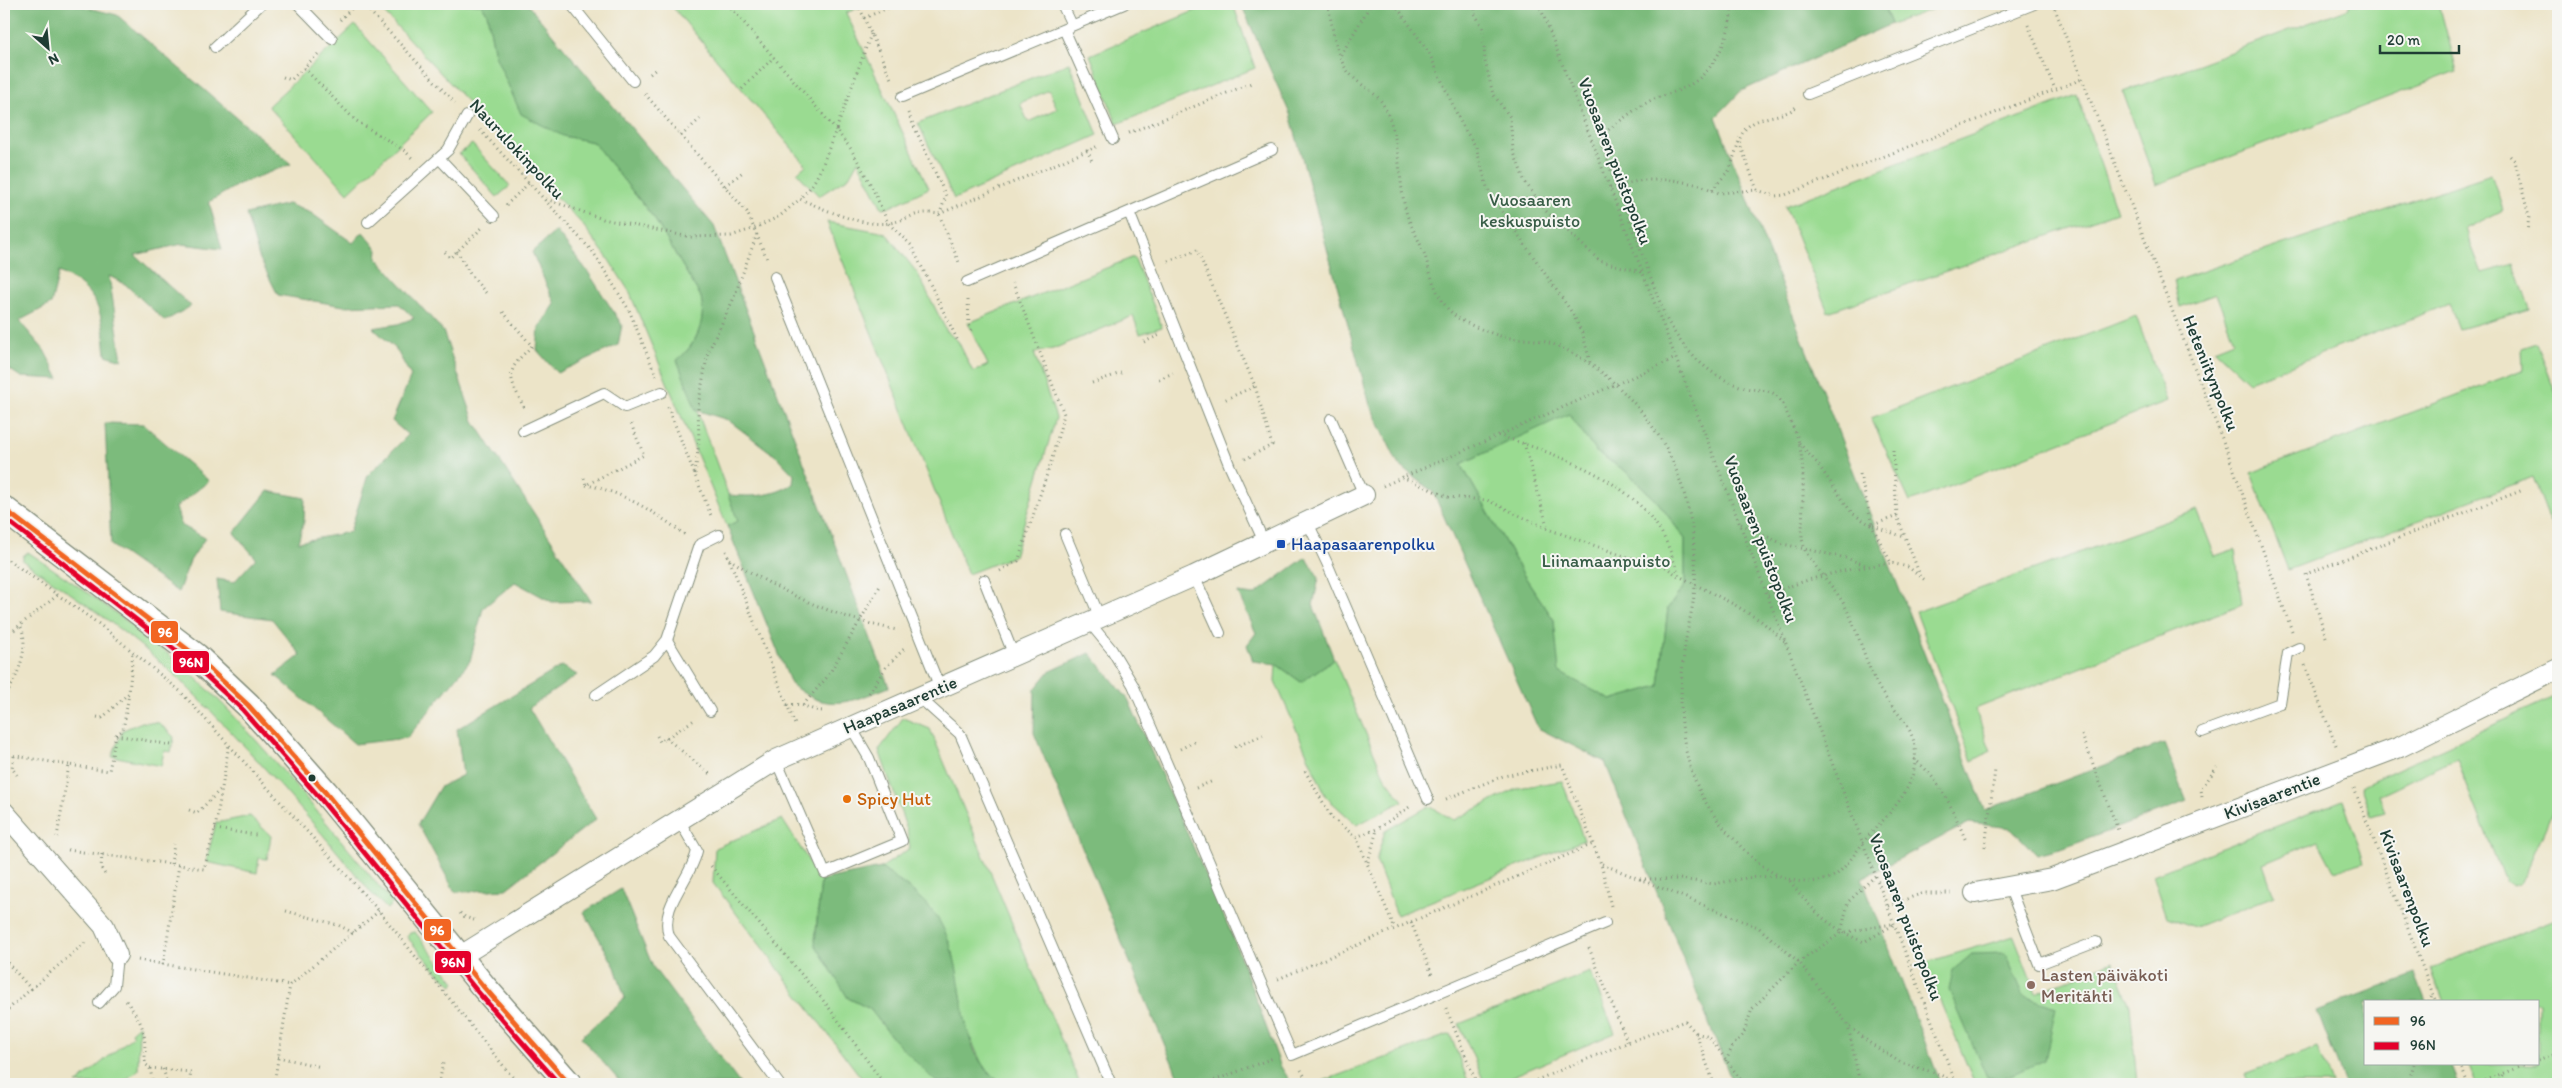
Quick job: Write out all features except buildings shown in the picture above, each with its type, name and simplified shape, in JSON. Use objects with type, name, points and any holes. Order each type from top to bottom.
[{"type":"street","name":"Haapasaarentie","points":[[459,957],[776,760],[1194,576],[1364,495]]},
{"type":"street","points":[[4,509],[196,656],[248,705],[324,792],[459,957],[569,1084]]},
{"type":"street","name":"Kivisaarentie","points":[[1975,892],[2052,879],[2400,747],[2558,668]]},
{"type":"street","points":[[4,812],[104,926],[117,955]]},
{"type":"lane","points":[[215,47],[260,4]]},
{"type":"lane","points":[[298,4],[332,39]]},
{"type":"lane","points":[[571,4],[633,81]]},
{"type":"lane","points":[[1062,4],[1068,27],[1113,139]]},
{"type":"lane","points":[[902,97],[1124,4]]},
{"type":"lane","points":[[1808,94],[2034,4]]},
{"type":"lane","points":[[368,222],[448,150],[467,116]]},
{"type":"lane","points":[[967,282],[1272,150]]},
{"type":"lane","points":[[439,158],[494,216]]},
{"type":"lane","points":[[1129,212],[1230,467],[1264,542]]},
{"type":"lane","points":[[775,277],[940,688]]},
{"type":"lane","points":[[528,429],[604,393],[625,407],[662,392]]},
{"type":"lane","points":[[1331,419],[1364,495]]},
{"type":"lane","points":[[1308,523],[1328,562],[1427,796]]},
{"type":"lane","points":[[596,695],[654,656],[667,640],[699,545],[719,534]]},
{"type":"lane","points":[[1065,534],[1095,620],[1134,685],[1292,1055],[1606,923]]},
{"type":"lane","points":[[1194,576],[1220,633]]},
{"type":"lane","points":[[984,580],[1014,656]]},
{"type":"lane","points":[[667,640],[710,711]]},
{"type":"lane","points":[[2202,732],[2280,702],[2288,653],[2299,648]]},
{"type":"lane","points":[[920,698],[960,734],[1111,1084]]},
{"type":"lane","points":[[776,760],[825,873],[902,841],[869,758],[851,727]]},
{"type":"lane","points":[[679,820],[697,850],[694,866],[671,903],[666,926],[669,936],[779,1084]]},
{"type":"lane","points":[[2009,886],[2039,964],[2096,942]]},
{"type":"lane","points":[[99,1002],[114,986],[117,955]]},
{"type":"path","name":"Naurulokinpolku","points":[[363,4],[592,252],[620,293],[635,324]]},
{"type":"path","points":[[728,4],[851,148],[872,186],[888,223],[911,245],[958,341]]},
{"type":"path","points":[[858,4],[889,77],[902,97],[946,196],[940,214],[967,282],[970,324],[973,334]]},
{"type":"path","points":[[864,18],[897,4]]},
{"type":"path","points":[[1328,4],[1334,36],[1347,72],[1382,101],[1394,131],[1401,167],[1403,201],[1409,224],[1425,253],[1434,287],[1456,317],[1501,336],[1545,342],[1585,358],[1634,403],[1669,454],[1681,481],[1691,518],[1695,586],[1681,684],[1681,728],[1687,755],[1708,806],[1731,836],[1776,876]]},
{"type":"path","points":[[1341,55],[1371,4]]},
{"type":"path","points":[[1395,4],[1429,53],[1462,125],[1476,147],[1491,193],[1574,314],[1583,335],[1590,363]]},
{"type":"path","points":[[1475,4],[1475,14],[1483,28],[1485,61],[1493,94],[1510,117],[1513,150],[1525,182],[1546,211],[1600,261],[1643,272]]},
{"type":"path","name":"Vuosaaren puistopolku","points":[[1539,4],[1956,1083]]},
{"type":"path","points":[[1732,4],[1732,17],[1722,49],[1706,70],[1689,86],[1648,102],[1604,133],[1602,146],[1673,332],[1700,364],[1726,381],[1747,388],[1768,391],[1778,397],[1799,442],[1817,463],[1852,513],[1872,526],[1905,538]]},
{"type":"path","name":"Heteniitynpolku","points":[[2052,4],[2230,459],[2340,754]]},
{"type":"path","points":[[2022,10],[2055,89]]},
{"type":"path","points":[[544,199],[603,219],[690,237],[731,236],[755,228],[780,216],[810,191],[816,179],[871,34]]},
{"type":"path","points":[[742,89],[774,58]]},
{"type":"path","points":[[304,68],[355,120],[405,151],[424,172]]},
{"type":"path","points":[[1610,187],[1643,180],[1673,180],[1718,193],[1757,190],[1775,196],[1785,196],[2082,79]]},
{"type":"path","points":[[633,81],[747,212],[775,277]]},
{"type":"path","points":[[1712,190],[1730,169],[1741,132],[1750,124],[1775,114],[1793,111],[1808,94]]},
{"type":"path","points":[[681,136],[700,119]]},
{"type":"path","points":[[1739,141],[1757,190]]},
{"type":"path","points":[[1088,150],[1092,161]]},
{"type":"path","points":[[2510,156],[2515,161],[2529,216],[2527,232]]},
{"type":"path","points":[[725,186],[744,171]]},
{"type":"path","points":[[800,198],[841,215],[874,224],[888,223],[923,212],[940,214]]},
{"type":"path","points":[[695,474],[699,442],[698,406],[708,352],[733,300],[757,234]]},
{"type":"path","points":[[1151,267],[1197,250],[1261,399],[1259,407],[1272,445],[1230,467]]},
{"type":"path","points":[[457,251],[470,274],[486,293]]},
{"type":"path","points":[[984,580],[1018,561],[1064,414],[1060,397],[1006,265]]},
{"type":"path","points":[[503,312],[532,346],[515,362],[510,377],[528,429]]},
{"type":"path","points":[[1364,495],[1676,358]]},
{"type":"path","points":[[1092,383],[1121,373]]},
{"type":"path","points":[[1207,408],[1255,386]]},
{"type":"path","points":[[586,485],[644,455],[625,407]]},
{"type":"path","points":[[1498,435],[1553,453],[1589,471],[1641,506],[1666,542],[1679,576]]},
{"type":"path","points":[[1638,879],[1680,879],[1714,884],[1746,878],[1776,876],[1797,882],[1819,881],[1832,878],[1841,870],[1862,842],[1898,806],[1909,786],[1915,748],[1910,732],[1902,717],[1880,688],[1868,668],[1846,607],[1805,550],[1802,539],[1802,465],[1799,442]]},
{"type":"path","points":[[1524,443],[1548,529]]},
{"type":"path","points":[[1894,450],[1897,516],[1920,576]]},
{"type":"path","points":[[1860,474],[1872,526],[1891,563]]},
{"type":"path","points":[[1402,477],[1448,496],[1487,500],[1548,529],[1620,555],[1666,567],[1695,586],[1735,605],[1761,621],[1787,643]]},
{"type":"path","points":[[584,478],[586,485]]},
{"type":"path","points":[[586,485],[606,489],[655,514],[699,545]]},
{"type":"path","points":[[2326,637],[2306,574],[2523,490]]},
{"type":"path","points":[[1872,526],[1897,516]]},
{"type":"path","points":[[1741,524],[1783,544],[1846,558],[1868,566]]},
{"type":"path","points":[[728,558],[780,590],[858,621],[919,635]]},
{"type":"path","points":[[4,559],[59,594],[133,651],[180,691],[379,912],[518,1084]]},
{"type":"path","points":[[1768,595],[1792,584],[1868,566],[1891,563],[1908,567],[1926,580]]},
{"type":"path","points":[[803,705],[828,676],[858,621],[892,567]]},
{"type":"path","points":[[14,630],[59,594]]},
{"type":"path","points":[[4,690],[8,690],[17,676],[25,635],[20,625]]},
{"type":"path","points":[[864,697],[886,667],[919,635]]},
{"type":"path","points":[[4,754],[109,772],[116,735],[122,730],[129,694],[133,651]]},
{"type":"path","points":[[97,717],[102,718],[129,694]]},
{"type":"path","points":[[787,705],[800,703],[815,711],[844,712],[851,727]]},
{"type":"path","points":[[657,736],[660,742],[710,711]]},
{"type":"path","points":[[116,735],[171,745]]},
{"type":"path","points":[[1235,747],[1263,735]]},
{"type":"path","points":[[2082,735],[2121,837]]},
{"type":"path","points":[[666,738],[716,778]]},
{"type":"path","points":[[32,845],[204,870],[215,829],[229,744]]},
{"type":"path","points":[[14,756],[12,768],[17,775]]},
{"type":"path","points":[[1914,759],[1926,768],[1949,799],[1966,841]]},
{"type":"path","points":[[55,848],[69,765]]},
{"type":"path","points":[[1427,796],[1442,800],[1503,776],[1562,766],[1601,864],[1612,904],[1606,923]]},
{"type":"path","points":[[2203,806],[2201,789],[2217,767]]},
{"type":"path","points":[[1985,847],[1995,770]]},
{"type":"path","points":[[1305,771],[1332,818],[1356,837],[1368,862],[1394,929]]},
{"type":"path","name":"Kivisaarenpolku","points":[[2352,785],[2435,1000]]},
{"type":"path","points":[[189,810],[197,812],[222,788]]},
{"type":"path","points":[[1356,837],[1377,829],[1406,810]]},
{"type":"path","points":[[215,829],[256,835]]},
{"type":"path","points":[[1368,862],[1377,829]]},
{"type":"path","points":[[171,864],[174,844]]},
{"type":"path","points":[[1262,986],[1593,844]]},
{"type":"path","points":[[697,850],[827,1006],[884,1084]]},
{"type":"path","points":[[102,854],[101,868],[106,876]]},
{"type":"path","points":[[1601,864],[1758,927],[1799,962],[1848,1025],[1870,1043],[1901,1063],[1936,1073],[1956,1083]]},
{"type":"path","points":[[163,965],[179,865]]},
{"type":"path","points":[[1841,933],[1848,902],[1876,875]]},
{"type":"path","points":[[1789,880],[1808,905],[1841,933],[1864,942],[1895,924]]},
{"type":"path","points":[[1888,906],[1923,893],[1975,892]]},
{"type":"path","points":[[286,911],[338,925],[354,933]]},
{"type":"path","points":[[274,1084],[290,985],[379,912]]},
{"type":"path","points":[[458,912],[465,918],[481,918]]},
{"type":"path","points":[[1726,1060],[1733,1044],[1743,1035],[1752,1009],[1799,962],[1841,933],[1895,924]]},
{"type":"path","points":[[4,1013],[104,926]]},
{"type":"path","points":[[1583,933],[1628,1043]]},
{"type":"path","points":[[4,958],[31,989]]},
{"type":"path","points":[[143,961],[290,985]]},
{"type":"path","points":[[114,986],[142,1021],[145,1031],[146,1064],[150,1068],[153,1084]]},
{"type":"path","points":[[2430,1000],[2432,992]]},
{"type":"path","points":[[1527,1084],[1685,1021],[1696,1033],[1714,1084]]},
{"type":"path","points":[[1848,1025],[1858,1075],[1857,1084]]},
{"type":"path","points":[[1696,1033],[1709,1037],[1744,1084]]},
{"type":"path","points":[[2540,1059],[2558,1052]]},
{"type":"path","points":[[1205,1084],[1275,1057],[1292,1055]]},
{"type":"path","points":[[278,1057],[321,1067]]},
{"type":"path","points":[[439,1084],[443,1063]]},
{"type":"path","points":[[2408,1084],[2413,1066]]},
{"type":"path","points":[[2461,1066],[2468,1084]]},
{"type":"path","points":[[2475,1084],[2522,1066]]},
{"type":"path","points":[[150,1068],[191,1072],[190,1084]]},
{"type":"path","points":[[163,1069],[168,1084]]},
{"type":"path","points":[[2496,1084],[2504,1073]]},
{"type":"green space","points":[[4,4],[73,4],[117,15],[291,164],[239,184],[209,202],[222,249],[182,244],[135,255],[191,306],[165,321],[125,284],[109,276],[122,360],[106,355],[103,327],[97,305],[91,296],[84,288],[59,272],[51,304],[19,321],[44,350],[59,379],[21,377],[4,366]]},
{"type":"green space","points":[[376,4],[481,4],[487,13],[495,55],[563,136],[593,142],[654,218],[701,297],[703,313],[700,327],[694,341],[684,354],[692,397],[738,521],[727,526],[629,291],[607,257],[582,224]]},
{"type":"green space","points":[[481,4],[527,4],[714,226],[889,687],[850,701],[828,702],[816,699],[791,684],[727,526],[738,521],[728,495],[754,496],[770,494],[793,484],[794,475],[777,457],[728,420],[696,410],[677,360],[695,340],[701,324],[701,297],[654,218],[593,142],[563,136],[521,114],[495,55],[487,13]]},
{"type":"green space","points":[[670,4],[867,4],[846,13],[929,188],[892,206],[882,208],[858,161],[849,177],[819,196],[797,173],[806,165]]},
{"type":"green space","points":[[1211,4],[1233,4],[1255,68],[1117,124],[1090,55]]},
{"type":"green space","name":"Vuosaaren keskuspuisto","points":[[1241,4],[1883,4],[1891,24],[1741,91],[1716,117],[1985,810],[2164,743],[2187,801],[2064,848],[2037,855],[2011,828],[1969,823],[1862,878],[1941,1084],[1733,1084],[1605,762],[1538,728],[1433,492],[1398,464],[1370,405],[1290,114]],"holes":[[[1569,414],[1595,451],[1627,472],[1657,501],[1685,539],[1685,585],[1668,608],[1659,686],[1611,700],[1559,672],[1554,620],[1523,574],[1461,464]]]},
{"type":"green space","points":[[1883,4],[1947,4],[1891,24]]},
{"type":"green space","points":[[2349,4],[2439,4],[2457,71],[2156,185],[2123,92],[2349,8]]},
{"type":"green space","points":[[355,25],[432,112],[348,193],[268,106]]},
{"type":"green space","points":[[1069,63],[1098,135],[954,199],[918,123]],"holes":[[[1049,90],[1057,109],[1028,122],[1020,103]]]},
{"type":"green space","points":[[2077,95],[2117,212],[1828,312],[1785,206]]},
{"type":"green space","points":[[472,144],[510,186],[497,197],[459,154]]},
{"type":"green space","points":[[2491,174],[2503,210],[2465,229],[2482,273],[2514,264],[2530,309],[2459,329],[2449,304],[2249,382],[2214,349],[2234,341],[2216,294],[2180,307],[2174,281]]},
{"type":"green space","points":[[288,204],[311,213],[353,243],[363,232],[378,250],[377,258],[443,331],[474,421],[591,601],[552,602],[515,582],[483,608],[470,661],[407,738],[355,744],[275,675],[301,655],[272,619],[220,612],[217,579],[234,582],[256,558],[234,533],[268,491],[305,498],[304,521],[298,542],[350,532],[368,475],[408,435],[392,421],[411,376],[396,349],[373,328],[398,324],[414,318],[399,304],[344,306],[278,295],[259,257],[246,214]]},
{"type":"green space","points":[[827,222],[886,233],[918,274],[947,332],[958,341],[973,372],[988,365],[968,323],[1134,257],[1162,327],[1140,334],[1133,316],[1053,349],[1034,353],[1056,418],[1014,556],[968,574]]},
{"type":"green space","points":[[556,231],[588,272],[622,325],[618,345],[557,373],[537,350],[539,328],[555,304],[532,252]]},
{"type":"green space","points":[[2136,316],[2167,401],[1910,502],[1871,418]]},
{"type":"green space","points":[[2537,343],[2558,399],[2558,531],[2554,532],[2533,477],[2288,570],[2251,473],[2523,370],[2522,348]]},
{"type":"green space","name":"Liinamaanpuisto","points":[[1569,413],[1595,451],[1627,472],[1657,501],[1685,539],[1685,585],[1668,608],[1659,686],[1611,700],[1558,672],[1554,620],[1523,574],[1461,464]]},
{"type":"green space","points":[[105,423],[143,424],[209,481],[176,507],[181,525],[205,538],[190,561],[178,592],[111,545]]},
{"type":"green space","points":[[2197,510],[2215,556],[2235,549],[2242,604],[1975,709],[1991,751],[1972,761],[1916,612]]},
{"type":"green space","points":[[28,552],[82,589],[161,648],[210,692],[274,761],[393,903],[387,909],[373,895],[282,788],[186,686],[128,635],[23,561],[23,556]]},
{"type":"green space","points":[[1306,557],[1319,578],[1313,605],[1334,659],[1301,682],[1276,664],[1253,661],[1247,645],[1256,633],[1238,593],[1254,595]]},
{"type":"green space","points":[[1090,653],[1128,699],[1233,937],[1281,1067],[1292,1084],[1181,1084],[1034,733],[1035,689],[1049,672]]},
{"type":"green space","points":[[1334,659],[1384,776],[1403,801],[1357,825],[1326,797],[1275,681],[1276,664],[1301,682]]},
{"type":"green space","points":[[562,666],[577,675],[529,708],[596,819],[506,889],[455,892],[418,824],[440,787],[463,775],[457,729]]},
{"type":"green space","points":[[2558,695],[2558,800],[2520,884],[2513,886],[2505,882],[2457,759],[2379,795],[2385,812],[2371,816],[2361,786]]},
{"type":"green space","points":[[903,718],[930,729],[1080,1084],[1007,1084],[1000,1082],[982,1064],[965,1026],[953,952],[914,892],[881,868],[910,848],[907,830],[879,750]]},
{"type":"green space","points":[[142,722],[159,723],[174,737],[171,752],[164,751],[161,766],[112,756],[123,730]]},
{"type":"green space","points":[[1562,781],[1584,840],[1397,915],[1376,860],[1385,831],[1429,806],[1454,820],[1518,788]]},
{"type":"green space","points":[[2343,800],[2364,862],[2334,871],[2318,841],[2263,864],[2274,896],[2195,927],[2167,917],[2153,875]]},
{"type":"green space","points":[[250,816],[271,836],[267,859],[259,858],[257,873],[206,862],[216,823]]},
{"type":"green space","points":[[782,819],[821,880],[815,940],[848,998],[870,1009],[895,1041],[938,1084],[866,1084],[713,883],[715,848]]},
{"type":"green space","points":[[881,868],[923,901],[937,917],[952,951],[966,1025],[972,1044],[980,1061],[991,1074],[1007,1084],[936,1082],[895,1041],[870,1009],[848,998],[815,944],[821,880]]},
{"type":"green space","points":[[621,889],[653,967],[740,1084],[622,1084],[581,1037],[625,998],[615,967],[584,912]]},
{"type":"green space","points":[[2558,918],[2558,1084],[2477,1084],[2470,1066],[2540,1066],[2540,1000],[2443,1000],[2431,968]]},
{"type":"green space","points":[[415,932],[455,982],[453,985],[436,971],[407,937],[409,933]]},
{"type":"green space","points":[[2014,936],[2036,993],[2113,961],[2130,1006],[2137,1084],[1975,1084],[1924,963]]},
{"type":"green space","points":[[2005,953],[2024,996],[2056,1007],[2045,1060],[1999,1080],[1987,1077],[1949,990],[1953,970],[1972,954]]},
{"type":"green space","points":[[1590,972],[1615,1033],[1494,1084],[1485,1084],[1459,1024]]},
{"type":"green space","points":[[2415,974],[2425,1000],[2364,1000],[2364,1066],[2451,1066],[2458,1084],[2345,1084],[2317,1011]]},
{"type":"green space","points":[[139,1025],[138,1070],[121,1084],[76,1084],[133,1036],[131,1032]]},
{"type":"green space","points":[[1450,1034],[1469,1084],[1327,1084],[1323,1081]]},
{"type":"green space","points":[[2318,1047],[2332,1084],[2249,1084],[2245,1074]]},
{"type":"transit line","name":"96","points":[[4,509],[196,656],[248,705],[325,792],[483,986],[569,1084]]},
{"type":"transit line","name":"96N","points":[[4,518],[191,662],[243,710],[319,797],[477,991],[559,1084]]},
{"type":"place","name":"Haapasaarenpolku","points":[[1281,544]]},
{"type":"place","name":"Spicy Hut","points":[[847,799]]},
{"type":"place","name":"Lasten päiväkoti Meritähti","points":[[2031,985]]}]
